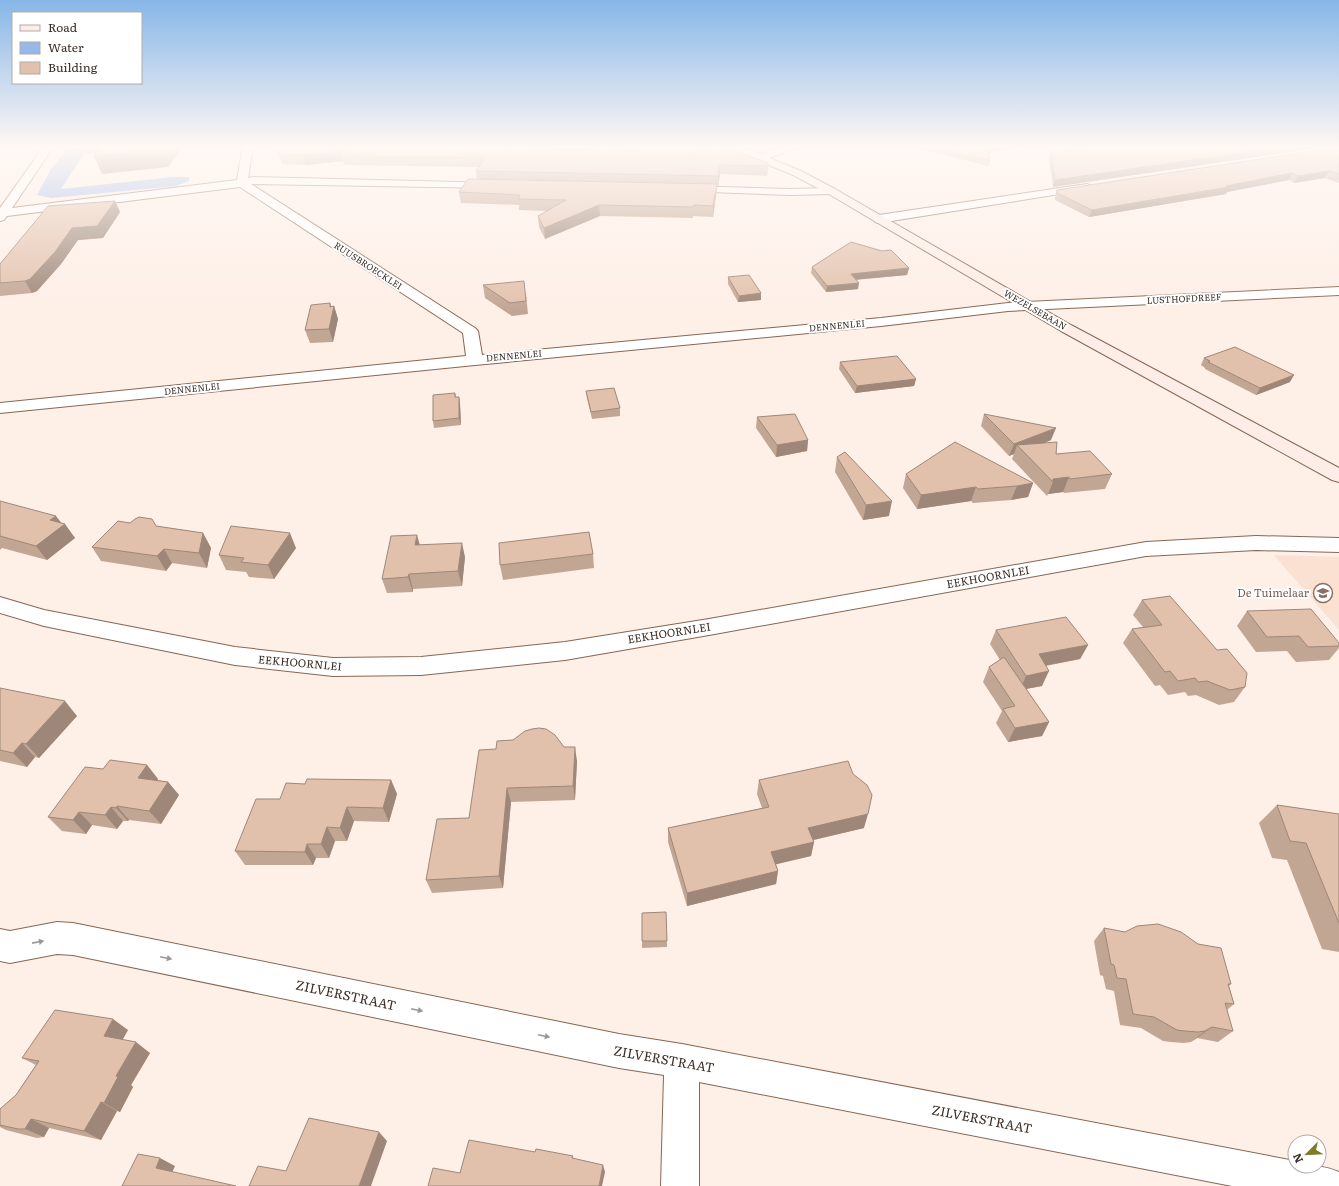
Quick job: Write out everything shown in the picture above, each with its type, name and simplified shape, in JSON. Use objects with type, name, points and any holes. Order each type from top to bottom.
[{"type":"street","points":[[1,214],[10,201]]},
{"type":"street","points":[[1,214],[99,201]]},
{"type":"street","name":"RUUSBROECKLEI","points":[[270,201],[470,331],[475,360]]},
{"type":"street","name":"WEZELSEBAAN","points":[[849,201],[1029,307],[1339,476]]},
{"type":"street","points":[[879,218],[992,201]]},
{"type":"street","name":"LUSTHOFDREEF","points":[[1029,307],[1339,291]]},
{"type":"street","name":"DENNENLEI","points":[[0,408],[475,360],[881,322],[1008,307],[1029,307]]},
{"type":"street","name":"EEKHOORNLEI","points":[[0,605],[44,618],[235,656],[333,668],[421,666],[565,651],[709,627],[1146,549],[1256,543],[1339,545]]},
{"type":"street","name":"ZILVERSTRAAT","points":[[0,945],[10,947],[56,938],[73,939],[618,1051],[682,1061],[1328,1186]]},
{"type":"street","points":[[680,1186],[682,1061]]},
{"type":"shaded area","name":"De Tuimelaar","points":[[1274,555],[1339,557],[1339,630]]},
{"type":"building","points":[[115,201],[97,226],[72,228],[55,252],[30,279],[25,281],[0,283],[0,264],[48,206]]},
{"type":"building","points":[[564,201],[714,201],[713,206],[694,205],[693,207],[599,205],[544,228],[538,216]]},
{"type":"building","points":[[1074,201],[1144,201],[1092,210]]},
{"type":"building","points":[[851,242],[882,251],[891,250],[909,268],[851,274],[859,283],[827,286],[812,267]]},
{"type":"building","points":[[749,275],[761,293],[739,296],[728,277]]},
{"type":"building","points":[[524,281],[526,301],[510,303],[483,285]]},
{"type":"building","points":[[330,303],[330,307],[334,306],[329,329],[305,330],[311,305]]},
{"type":"building","points":[[1235,347],[1294,375],[1260,388],[1208,362],[1210,361],[1204,358]]},
{"type":"building","points":[[897,356],[916,379],[857,386],[840,362]]},
{"type":"building","points":[[614,388],[620,408],[591,412],[586,391]]},
{"type":"building","points":[[455,393],[455,397],[459,397],[459,418],[433,421],[433,395]]},
{"type":"building","points":[[795,414],[808,440],[777,445],[757,417]]},
{"type":"building","points":[[984,414],[1056,428],[1014,444]]},
{"type":"building","points":[[955,442],[1033,483],[1017,486],[978,489],[976,487],[921,495],[906,474]]},
{"type":"building","points":[[1057,442],[1056,454],[1090,451],[1112,474],[1070,479],[1069,477],[1053,479],[1053,482],[1017,445]]},
{"type":"building","points":[[845,452],[892,501],[866,505],[837,457]]},
{"type":"building","points":[[0,501],[56,516],[50,520],[65,524],[36,546],[0,536]]},
{"type":"building","points":[[139,517],[152,519],[156,526],[203,533],[199,553],[164,549],[157,556],[92,547],[118,521],[130,523]]},
{"type":"building","points":[[231,526],[290,533],[268,565],[241,562],[244,558],[219,555]]},
{"type":"building","points":[[589,532],[593,554],[500,565],[499,543]]},
{"type":"building","points":[[417,535],[415,545],[462,543],[458,571],[409,574],[408,577],[382,579],[391,536]]},
{"type":"building","points":[[1170,596],[1217,650],[1227,649],[1247,673],[1245,687],[1230,690],[1207,681],[1198,682],[1195,678],[1178,681],[1170,671],[1165,672],[1132,629],[1162,625],[1142,600]]},
{"type":"building","points":[[1311,609],[1339,643],[1339,646],[1308,647],[1299,636],[1267,637],[1247,611]]},
{"type":"building","points":[[1066,617],[1088,645],[1039,654],[1049,671],[1026,676],[996,630]]},
{"type":"building","points":[[1004,657],[1049,722],[1015,728],[1003,709],[1015,706],[989,667]]},
{"type":"building","points":[[0,688],[65,701],[26,744],[22,743],[13,753],[0,750]]},
{"type":"building","points":[[539,728],[546,729],[555,735],[564,747],[575,747],[573,786],[507,788],[499,876],[426,880],[437,819],[469,818],[479,750],[496,749],[497,741],[513,740],[525,731]]},
{"type":"building","points":[[110,760],[147,765],[138,778],[168,782],[149,811],[117,806],[116,808],[111,807],[105,815],[79,812],[73,820],[48,817],[85,767],[103,769]]},
{"type":"building","points":[[848,761],[853,774],[867,785],[872,795],[868,814],[808,828],[814,842],[771,852],[778,871],[687,893],[668,828],[769,807],[759,780]]},
{"type":"building","points":[[307,779],[391,780],[383,808],[347,807],[340,828],[327,827],[321,844],[307,844],[305,852],[235,851],[256,799],[280,799],[286,783],[305,784]]},
{"type":"building","points":[[1277,805],[1339,814],[1339,923],[1306,843],[1290,841]]},
{"type":"building","points":[[666,912],[667,941],[642,941],[642,913]]},
{"type":"building","points":[[1158,924],[1181,932],[1198,944],[1221,948],[1231,984],[1228,984],[1234,1004],[1225,1003],[1233,1031],[1212,1027],[1205,1031],[1198,1032],[1177,1030],[1154,1017],[1133,1014],[1126,979],[1117,978],[1114,965],[1111,964],[1104,928],[1125,932],[1137,926]]},
{"type":"building","points":[[55,1010],[113,1019],[104,1036],[136,1042],[116,1076],[118,1077],[104,1103],[101,1102],[84,1131],[31,1119],[25,1129],[0,1125],[0,1109],[16,1095],[39,1061],[22,1058]]},
{"type":"building","points":[[309,1118],[379,1132],[359,1186],[249,1186],[258,1166],[286,1171]]},
{"type":"building","points":[[469,1140],[535,1152],[536,1149],[573,1156],[572,1158],[603,1165],[599,1186],[428,1186],[433,1168],[460,1173]]},
{"type":"building","points":[[138,1154],[160,1158],[156,1168],[236,1186],[122,1186]]},
{"type":"place","name":"De Tuimelaar","points":[[1323,593]]}]
